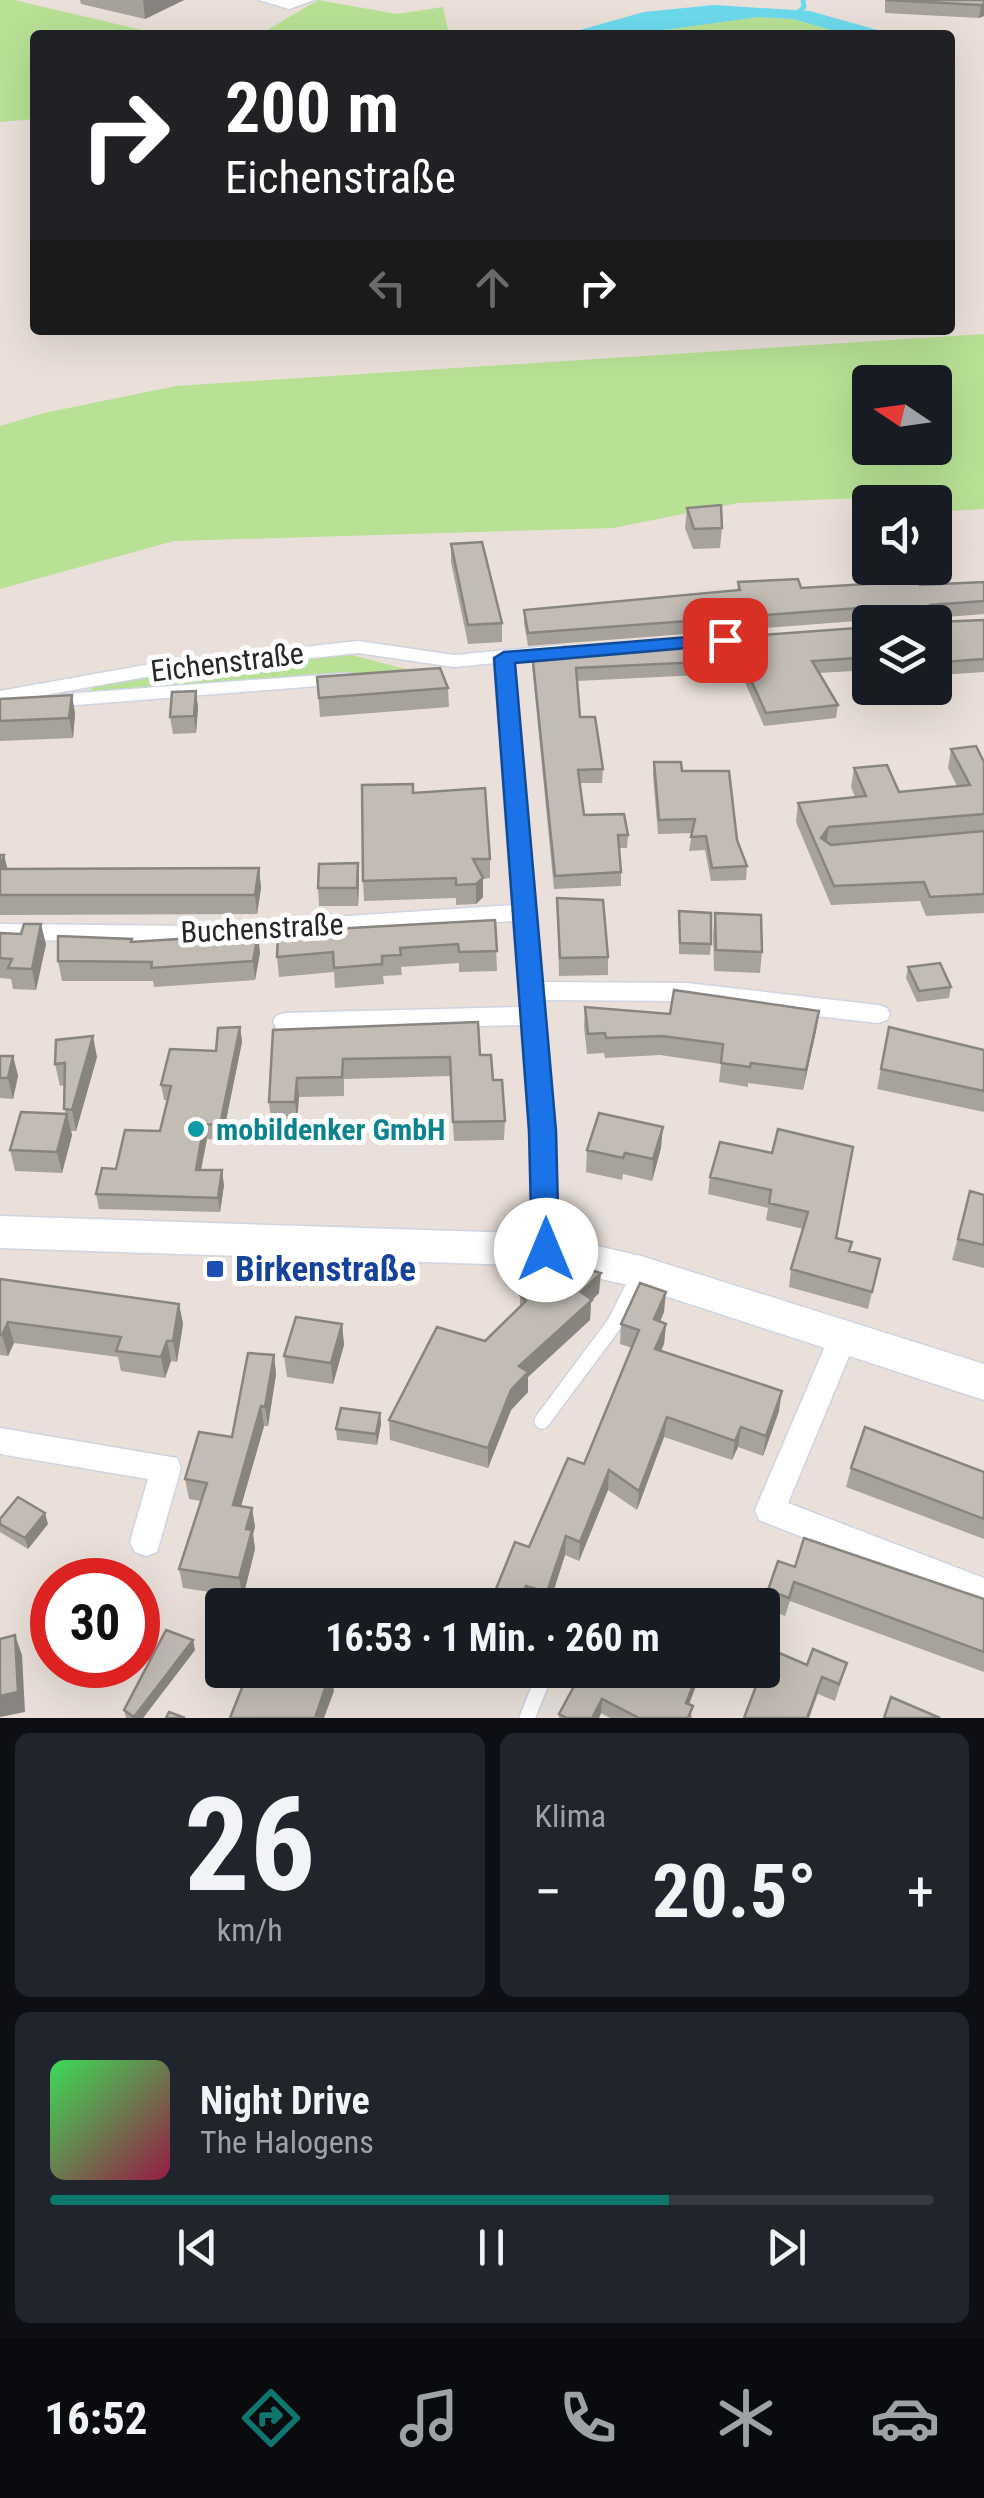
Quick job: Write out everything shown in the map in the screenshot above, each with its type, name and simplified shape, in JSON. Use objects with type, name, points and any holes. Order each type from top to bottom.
[{"type":"main road","points":[[0,1232],[546,1250],[641,1272],[984,1382]]},
{"type":"street","points":[[265,0],[289,4],[308,0]]},
{"type":"street","name":"Eichenstraße","points":[[0,699],[162,668],[358,647],[454,662]]},
{"type":"street","name":"Eichenstraße","points":[[0,699],[387,676],[454,662],[574,650]]},
{"type":"street","points":[[504,658],[532,1003],[546,1250]]},
{"type":"street","name":"Buchenstraße","points":[[0,932],[196,934],[524,912]]},
{"type":"street","points":[[285,1022],[687,992],[878,1014]]},
{"type":"street","points":[[843,1337],[770,1510],[984,1593]]},
{"type":"street","points":[[0,1441],[166,1468],[146,1542]]},
{"type":"lane","points":[[542,1421],[615,1323],[641,1272]]},
{"type":"lane","points":[[527,1718],[539,1688]]},
{"type":"green space","points":[[0,0],[142,30],[30,30],[30,119],[0,122]]},
{"type":"green space","points":[[318,0],[397,14],[443,7],[448,30],[267,30]]},
{"type":"green space","points":[[759,17],[793,19],[832,30],[664,30]]},
{"type":"green space","points":[[984,334],[984,509],[952,511],[952,485],[852,485],[852,498],[738,503],[613,528],[174,541],[0,589],[0,426],[176,386]]},
{"type":"green space","points":[[348,654],[409,670],[93,694],[90,685],[213,667]]},
{"type":"water","points":[[714,5],[810,11],[877,30],[832,30],[793,19],[759,17],[664,30],[580,30],[644,12]]},
{"type":"building","points":[[886,0],[984,0],[984,4],[981,5]]},
{"type":"building","points":[[721,505],[722,528],[694,529],[687,508]]},
{"type":"building","points":[[482,542],[502,623],[468,625],[451,544]]},
{"type":"building","points":[[798,579],[801,588],[984,582],[984,601],[852,605],[852,609],[528,633],[524,610],[740,590],[738,582]]},
{"type":"building","points":[[984,620],[984,659],[952,661],[952,621]]},
{"type":"building","points":[[852,628],[852,658],[812,661],[838,705],[766,713],[745,667],[725,669],[722,661],[576,668],[580,717],[595,717],[603,769],[578,770],[584,815],[624,814],[628,835],[618,835],[621,872],[555,876],[532,652]]},
{"type":"building","points":[[440,668],[448,688],[319,698],[317,677]]},
{"type":"building","points":[[196,691],[194,716],[170,717],[172,692]]},
{"type":"building","points":[[72,695],[69,718],[0,721],[0,699]]},
{"type":"building","points":[[976,746],[984,762],[984,814],[829,827],[821,838],[831,845],[984,831],[984,894],[930,897],[924,882],[834,886],[798,803],[866,796],[854,768],[887,765],[899,792],[970,785],[951,749]]},
{"type":"building","points":[[654,762],[681,762],[682,771],[729,771],[737,840],[747,866],[712,868],[706,836],[691,837],[695,819],[659,820]]},
{"type":"building","points":[[413,784],[413,793],[485,788],[490,859],[473,859],[483,878],[476,884],[456,885],[456,878],[363,881],[362,785]]},
{"type":"building","points":[[358,863],[357,888],[318,888],[319,864]]},
{"type":"building","points":[[259,868],[255,895],[0,895],[0,869]]},
{"type":"building","points":[[557,898],[603,900],[608,957],[560,958]]},
{"type":"building","points":[[679,911],[711,913],[711,944],[680,943]]},
{"type":"building","points":[[715,913],[761,915],[762,952],[716,950]]},
{"type":"building","points":[[495,920],[497,951],[459,952],[458,944],[400,948],[401,955],[382,956],[382,964],[334,968],[333,952],[277,957],[278,932]]},
{"type":"building","points":[[24,924],[41,924],[32,969],[8,968],[12,959],[0,958],[0,933],[21,934]]},
{"type":"building","points":[[258,934],[253,961],[151,968],[152,962],[58,961],[58,936],[132,939],[131,942]]},
{"type":"building","points":[[940,963],[951,987],[919,991],[908,967]]},
{"type":"building","points":[[674,990],[819,1011],[806,1070],[721,1063],[723,1044],[662,1036],[606,1038],[605,1033],[588,1034],[585,1007],[670,1014]]},
{"type":"building","points":[[478,1022],[480,1055],[491,1055],[493,1080],[502,1080],[505,1121],[453,1122],[450,1057],[343,1059],[342,1077],[297,1078],[295,1102],[269,1102],[273,1030]]},
{"type":"building","points":[[240,1027],[220,1125],[204,1124],[196,1170],[222,1170],[218,1198],[96,1194],[102,1168],[116,1169],[125,1130],[160,1131],[171,1086],[161,1085],[170,1049],[216,1051],[218,1028]]},
{"type":"building","points":[[889,1027],[984,1050],[984,1091],[881,1069]]},
{"type":"building","points":[[93,1036],[72,1110],[64,1109],[65,1063],[55,1064],[56,1040]]},
{"type":"building","points":[[0,1056],[13,1056],[8,1078],[0,1078]]},
{"type":"building","points":[[21,1112],[67,1114],[57,1152],[10,1150]]},
{"type":"building","points":[[599,1113],[663,1127],[653,1159],[625,1153],[623,1158],[587,1150]]},
{"type":"building","points":[[778,1129],[853,1147],[836,1238],[852,1242],[849,1251],[880,1259],[872,1292],[791,1269],[808,1212],[769,1203],[771,1190],[710,1177],[720,1142],[772,1153]]},
{"type":"building","points":[[970,1191],[984,1195],[984,1245],[958,1239]]},
{"type":"building","points":[[559,1261],[601,1273],[581,1292],[592,1300],[519,1366],[528,1372],[511,1390],[488,1448],[389,1420],[437,1327],[485,1341],[526,1301],[520,1295]]},
{"type":"building","points":[[0,1279],[179,1304],[173,1341],[167,1341],[161,1357],[116,1351],[121,1337],[8,1322],[0,1335]]},
{"type":"building","points":[[640,1283],[666,1292],[654,1319],[666,1324],[655,1349],[782,1391],[766,1436],[741,1427],[735,1441],[667,1417],[639,1491],[609,1470],[580,1542],[566,1536],[548,1588],[496,1588],[515,1542],[529,1547],[568,1458],[584,1464],[639,1330],[621,1324]]},
{"type":"building","points":[[296,1317],[342,1324],[331,1363],[284,1356]]},
{"type":"building","points":[[248,1353],[274,1355],[265,1407],[261,1406],[233,1505],[252,1508],[246,1529],[252,1530],[239,1578],[179,1569],[207,1483],[185,1479],[199,1432],[232,1437]]},
{"type":"building","points":[[341,1408],[380,1413],[376,1434],[336,1429]]},
{"type":"building","points":[[865,1427],[984,1472],[984,1519],[851,1468]]},
{"type":"building","points":[[18,1497],[45,1513],[25,1538],[0,1524]]},
{"type":"building","points":[[804,1538],[984,1599],[984,1652],[794,1582],[789,1598],[780,1595],[780,1588],[769,1588],[778,1561],[795,1567]]},
{"type":"building","points":[[166,1630],[193,1640],[160,1683],[160,1641]]},
{"type":"building","points":[[15,1635],[18,1692],[0,1696],[0,1639]]},
{"type":"building","points":[[813,1649],[847,1663],[839,1684],[822,1677],[807,1718],[744,1718],[755,1688],[780,1688],[780,1653],[807,1665]]},
{"type":"building","points":[[136,1688],[156,1688],[134,1717],[124,1710]]},
{"type":"building","points":[[242,1688],[325,1688],[315,1718],[230,1718]]},
{"type":"building","points":[[573,1688],[692,1688],[686,1703],[693,1706],[688,1718],[639,1718],[602,1699],[592,1718],[567,1718],[559,1714]]},
{"type":"building","points":[[891,1697],[940,1718],[884,1718]]},
{"type":"waterway","points":[[795,15],[804,7],[803,0]]},
{"type":"place","name":"mobildenker GmbH","points":[[196,1129]]},
{"type":"place","name":"Birkenstraße","points":[[215,1269]]},
{"type":"route","points":[[546,1250],[542,1131],[504,658],[725,640]]}]
